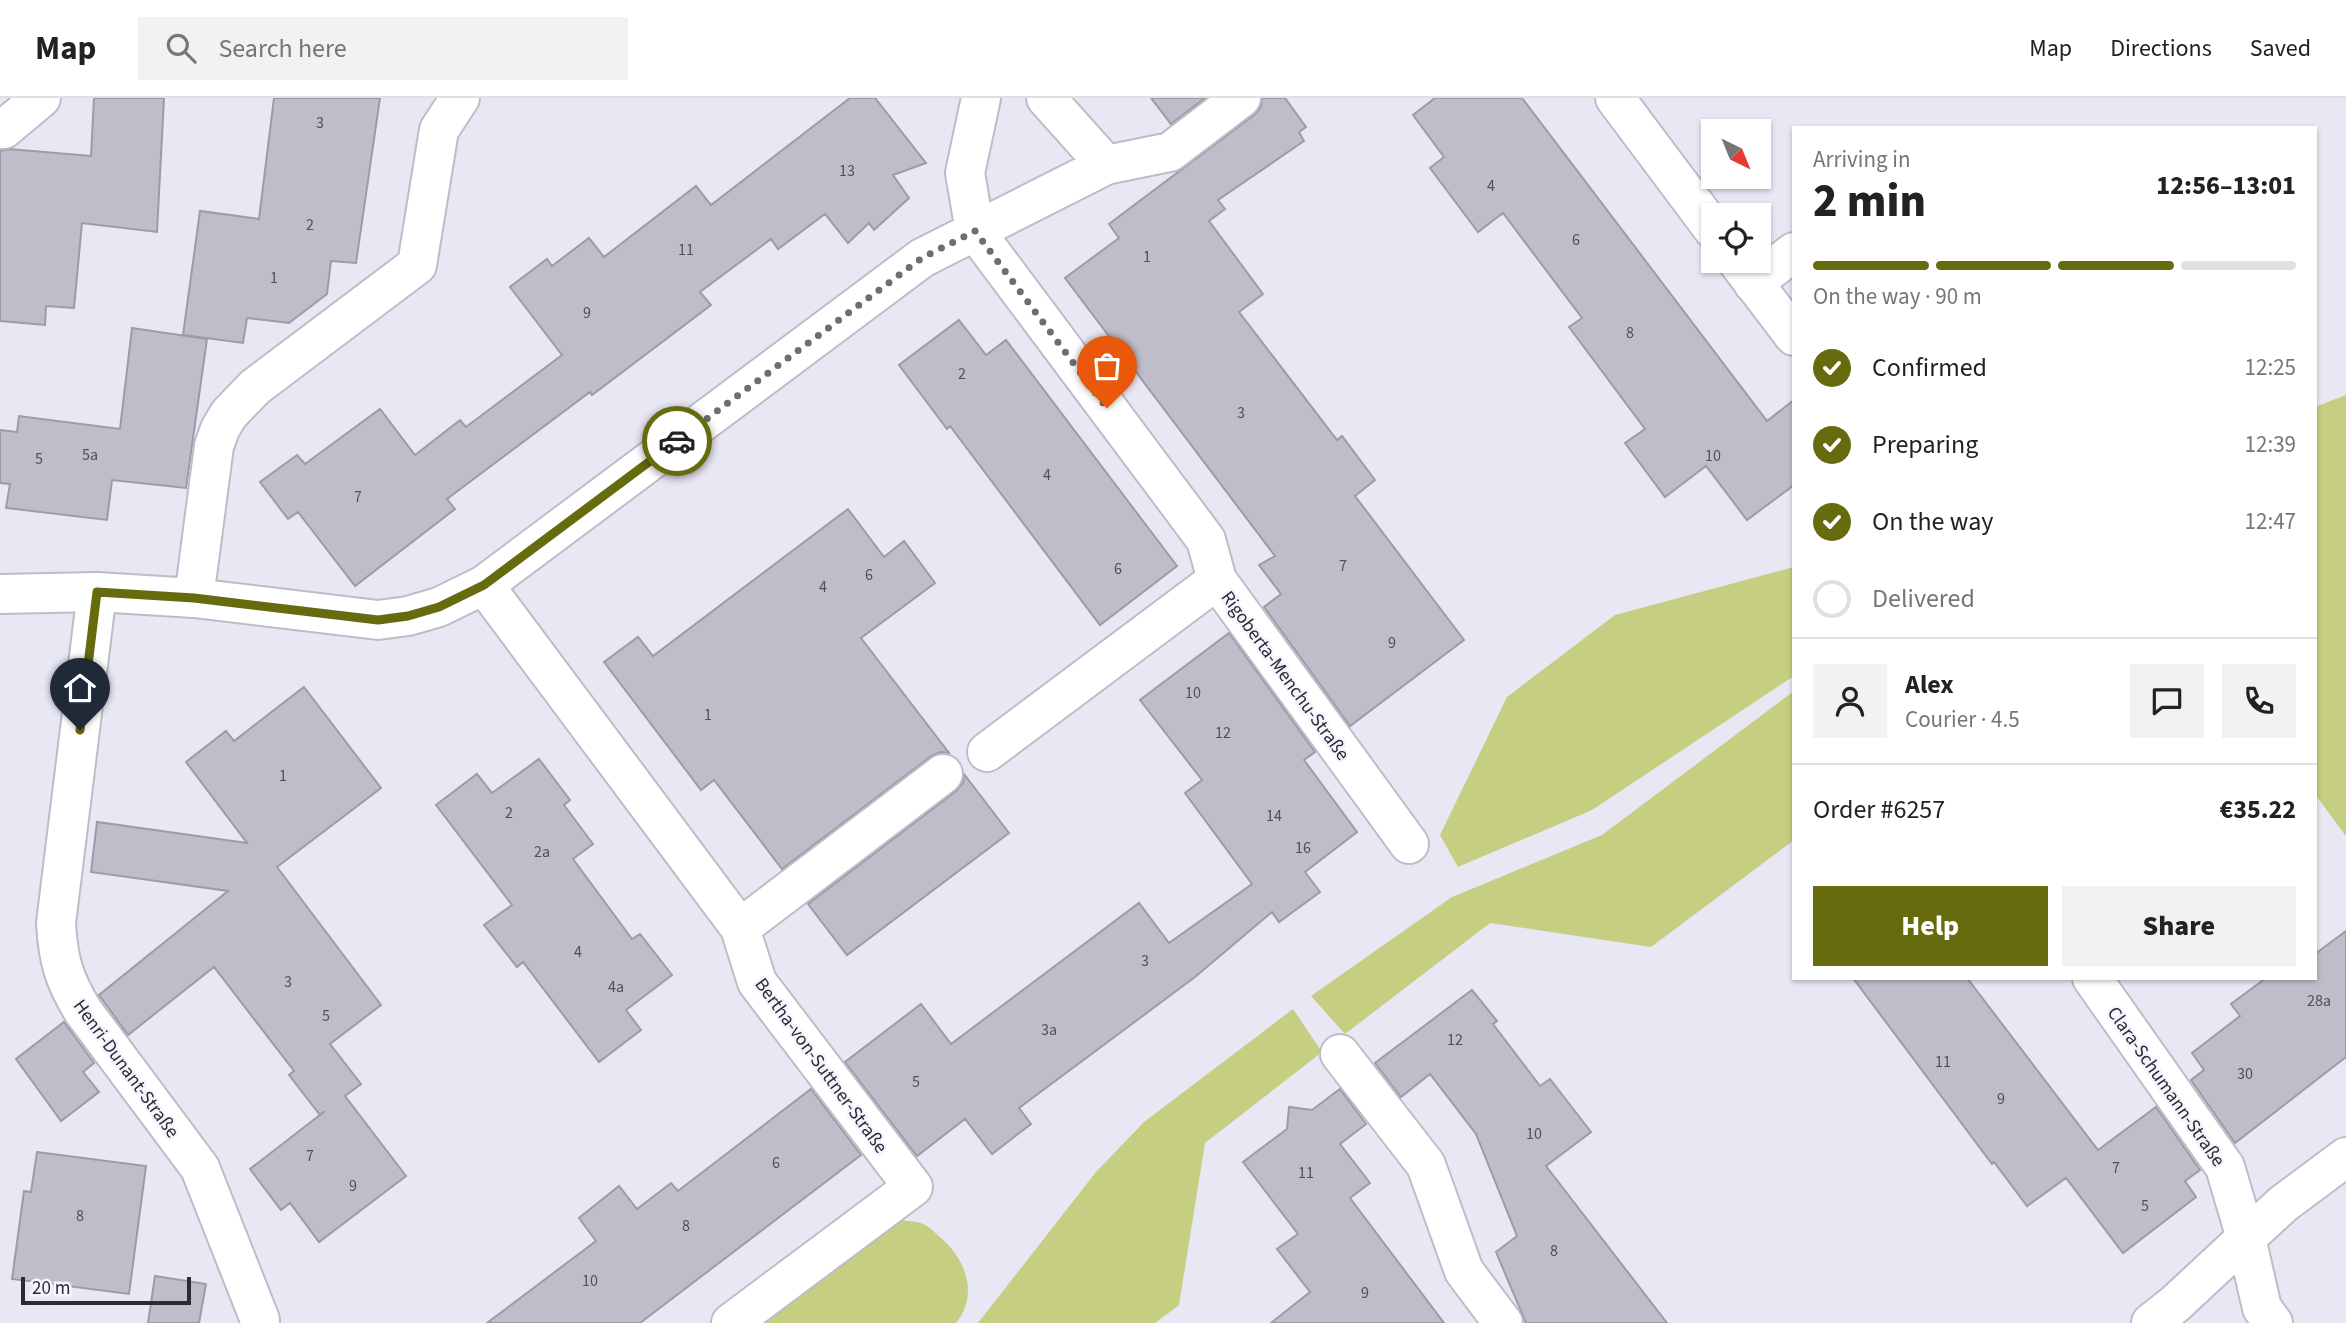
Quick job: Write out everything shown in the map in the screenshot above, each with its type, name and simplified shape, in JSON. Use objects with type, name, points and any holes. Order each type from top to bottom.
[{"type":"street","points":[[0,129],[4,129],[41,98]]},
{"type":"street","points":[[194,598],[214,446],[224,421],[255,387],[417,265],[439,130],[460,98]]},
{"type":"street","points":[[975,231],[965,173],[981,98]]},
{"type":"street","points":[[1046,98],[1106,165]]},
{"type":"street","points":[[0,594],[97,592],[194,598],[378,620],[408,616],[439,607],[484,585],[922,258],[1106,165],[1170,152],[1241,98]]},
{"type":"street","points":[[1615,98],[1701,213]]},
{"type":"street","name":"Rigoberta-Menchu-Straße","points":[[975,231],[1206,540],[1217,580],[1409,844]]},
{"type":"street","points":[[1771,261],[1792,253]]},
{"type":"street","points":[[1746,273],[1792,333]]},
{"type":"street","points":[[987,752],[1217,580]]},
{"type":"street","name":"Bertha-von-Suttner-Straße","points":[[484,585],[740,928],[757,982],[913,1187],[731,1323]]},
{"type":"street","name":"Henri-Dunant-Straße","points":[[97,592],[56,923],[59,958],[66,980],[83,1011],[200,1168],[260,1320]]},
{"type":"street","points":[[740,928],[943,774]]},
{"type":"street","name":"Clara-Schumann-Straße","points":[[2093,980],[2225,1167],[2246,1238],[2262,1308],[2273,1323]]},
{"type":"street","points":[[1340,1054],[1426,1165],[1464,1271],[1503,1323]]},
{"type":"street","points":[[2151,1323],[2283,1204],[2346,1157]]},
{"type":"green space","points":[[2346,395],[2345,835],[2317,797],[2317,406]]},
{"type":"green space","points":[[1792,568],[1792,677],[1592,810],[1458,867],[1440,835],[1507,697],[1615,615]]},
{"type":"green space","points":[[1792,692],[1792,841],[1651,947],[1490,923],[1345,1034],[1311,996],[1452,897],[1602,835]]},
{"type":"green space","points":[[1293,1009],[1322,1052],[1205,1143],[1179,1305],[1155,1323],[978,1323],[1096,1172],[1144,1122]]},
{"type":"green space","points":[[901,1220],[918,1222],[930,1228],[949,1246],[963,1266],[968,1289],[967,1301],[956,1323],[763,1323]]},
{"type":"building","points":[[94,98],[164,98],[157,232],[82,223],[74,308],[46,306],[45,325],[0,321],[0,151],[9,149],[91,156]]},
{"type":"building","points":[[274,98],[380,98],[356,263],[331,261],[327,294],[289,323],[247,318],[243,343],[183,335],[200,211],[259,219]]},
{"type":"building","points":[[850,98],[875,98],[926,163],[893,175],[909,198],[874,230],[869,223],[848,243],[825,214],[778,249],[771,239],[700,292],[711,305],[447,499],[455,509],[355,586],[298,512],[288,519],[260,482],[297,455],[305,464],[380,409],[415,455],[460,420],[466,427],[562,355],[510,287],[547,259],[552,266],[589,238],[604,257],[696,186],[711,205]]},
{"type":"building","points":[[1151,98],[1205,98],[1171,124]]},
{"type":"building","points":[[1262,98],[1285,98],[1306,127],[1299,132],[1304,141],[1218,200],[1225,209],[1209,221],[1263,294],[1239,312],[1337,440],[1342,436],[1375,480],[1355,496],[1464,640],[1350,726],[1264,607],[1281,594],[1259,565],[1275,556],[1065,278],[1119,238],[1109,224],[1254,115],[1261,107]]},
{"type":"building","points":[[1435,98],[1522,98],[1767,421],[1792,402],[1792,486],[1747,520],[1706,466],[1665,497],[1625,443],[1645,429],[1569,327],[1582,318],[1503,213],[1478,232],[1430,168],[1444,157],[1413,115]]},
{"type":"building","points":[[959,320],[986,355],[1006,340],[1177,566],[1100,625],[950,426],[947,429],[899,365]]},
{"type":"building","points":[[132,328],[207,339],[186,488],[112,480],[107,520],[6,508],[10,484],[0,483],[0,430],[17,432],[19,416],[120,429]]},
{"type":"building","points":[[848,509],[884,557],[904,541],[935,583],[861,638],[949,753],[940,752],[930,757],[782,869],[714,780],[701,790],[604,662],[638,637],[653,656]]},
{"type":"building","points":[[1229,633],[1315,752],[1304,760],[1357,832],[1305,872],[1320,892],[1279,922],[1272,912],[1195,977],[1019,1108],[1031,1124],[992,1154],[965,1119],[917,1156],[845,1062],[921,1004],[951,1044],[1139,903],[1169,943],[1252,884],[1185,793],[1202,780],[1140,700]]},
{"type":"building","points":[[304,687],[381,788],[277,867],[381,1005],[330,1044],[361,1084],[345,1096],[406,1176],[319,1242],[290,1203],[281,1210],[250,1169],[320,1115],[289,1075],[294,1071],[214,967],[128,1035],[99,995],[228,891],[91,872],[97,822],[247,843],[186,762],[226,731],[234,741]]},
{"type":"building","points":[[539,759],[570,800],[564,805],[593,844],[573,859],[632,939],[640,934],[672,975],[626,1010],[641,1030],[599,1062],[523,962],[517,967],[484,925],[512,905],[436,805],[477,774],[492,793]]},
{"type":"building","points":[[964,774],[1009,833],[847,955],[808,904],[956,791],[963,783]]},
{"type":"building","points":[[2346,931],[2346,1057],[2235,1143],[2191,1080],[2204,1070],[2192,1053],[2240,1016],[2231,1004],[2263,980],[2317,980],[2317,953]]},
{"type":"building","points":[[1854,980],[1969,980],[2098,1150],[2156,1107],[2200,1170],[2185,1181],[2196,1197],[2123,1253],[2066,1178],[2027,1206],[1994,1162],[1992,1164]]},
{"type":"building","points":[[1472,990],[1497,1021],[1493,1024],[1540,1086],[1550,1079],[1591,1132],[1546,1166],[1667,1323],[1526,1323],[1496,1252],[1517,1236],[1476,1134],[1430,1074],[1401,1097],[1375,1063]]},
{"type":"building","points":[[64,1022],[94,1063],[83,1072],[99,1092],[61,1121],[16,1059]]},
{"type":"building","points":[[811,1089],[861,1155],[640,1323],[487,1323],[596,1241],[579,1218],[619,1186],[637,1209],[671,1183],[678,1191]]},
{"type":"building","points":[[1340,1089],[1366,1124],[1340,1144],[1370,1183],[1350,1198],[1444,1323],[1271,1323],[1310,1292],[1277,1249],[1298,1234],[1243,1162],[1287,1129],[1289,1107],[1312,1110]]},
{"type":"building","points":[[37,1152],[146,1166],[129,1294],[12,1279],[24,1191],[31,1192]]},
{"type":"building","points":[[155,1276],[206,1284],[199,1323],[148,1323]]},
{"type":"way so far","points":[[677,441],[922,258],[975,231],[1107,408]]},
{"type":"route","points":[[80,730],[97,592],[194,598],[359,619],[391,619],[423,612],[454,601],[484,585],[677,441]]}]
